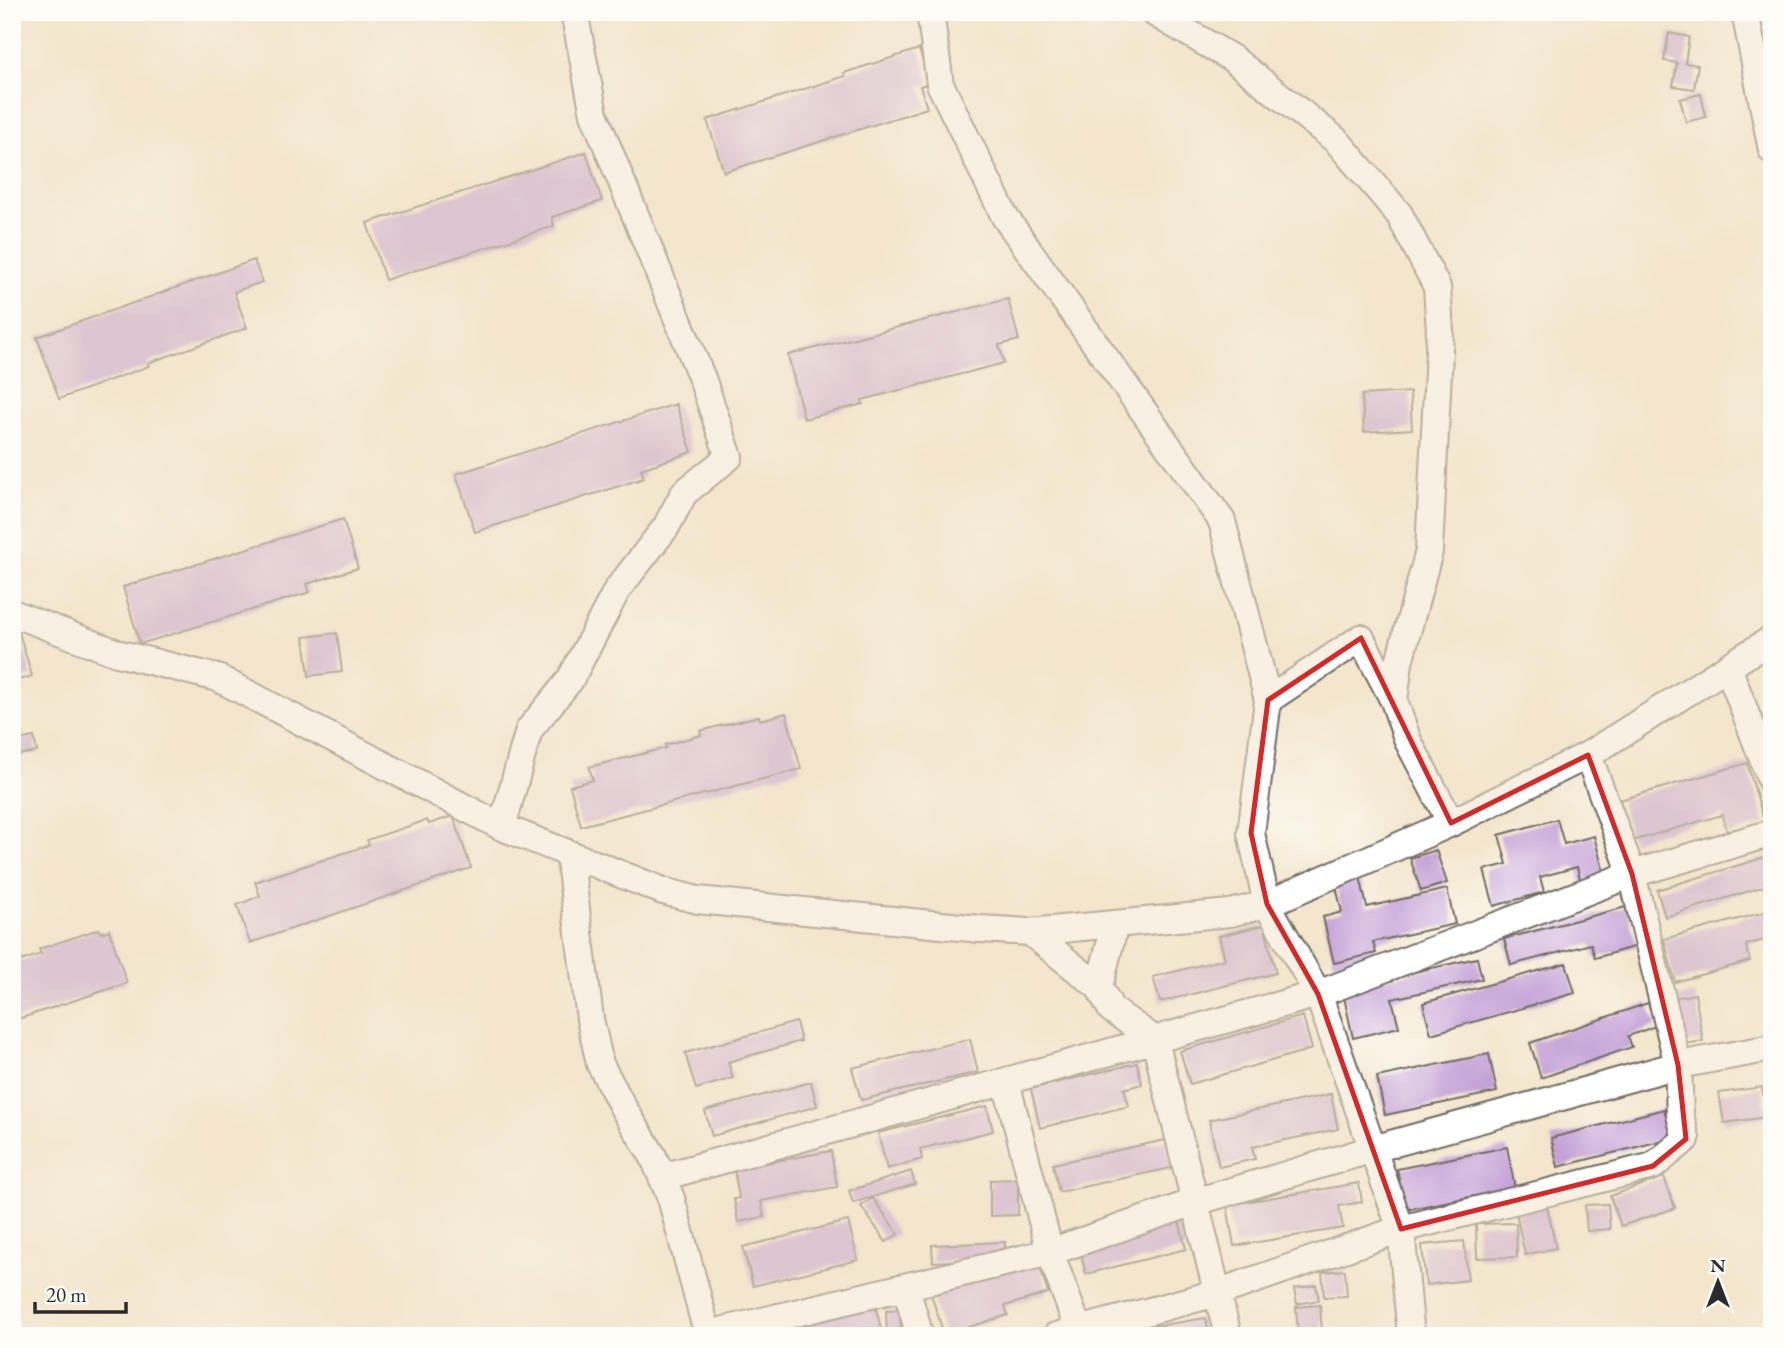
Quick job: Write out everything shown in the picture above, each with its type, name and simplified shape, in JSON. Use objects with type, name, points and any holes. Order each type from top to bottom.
[{"type":"street","points":[[502,827],[529,730],[570,680],[617,590],[666,527],[684,493],[729,457],[703,381],[594,114],[574,12]]},
{"type":"street","points":[[930,12],[940,84],[1005,217],[1222,521],[1268,700],[1251,833],[1267,904],[1318,994],[1401,1229],[1411,1336]]},
{"type":"street","points":[[1153,12],[1233,59],[1336,141],[1399,214],[1437,287],[1440,331],[1429,551],[1399,662],[1394,701]]},
{"type":"street","points":[[1745,12],[1772,150]]},
{"type":"street","points":[[12,613],[117,653],[218,678],[502,827],[663,891],[698,900],[1030,932],[1230,913],[1267,904],[1451,823],[1588,755],[1772,639]]},
{"type":"street","points":[[1268,700],[1361,638],[1394,701],[1408,741],[1451,823]]},
{"type":"street","points":[[1728,667],[1772,783]]},
{"type":"street","points":[[1006,1082],[1071,1334],[1217,1293],[1401,1229],[1653,1167],[1686,1139],[1680,1115],[1678,1065],[1632,874],[1588,755]]},
{"type":"street","points":[[662,1177],[1318,994],[1632,874],[1772,833]]},
{"type":"street","points":[[569,854],[590,1019],[600,1064],[624,1110],[653,1156],[671,1198],[708,1335],[1050,1252],[1195,1202],[1373,1149],[1678,1065],[1772,1048]]},
{"type":"street","points":[[1099,987],[1115,924]]},
{"type":"street","points":[[1030,932],[1099,987],[1111,1009],[1155,1040],[1228,1336]]},
{"type":"street","points":[[906,1288],[920,1336]]},
{"type":"highlighted area","points":[[1361,638],[1451,823],[1588,755],[1632,874],[1678,1065],[1686,1139],[1653,1166],[1401,1229],[1318,994],[1267,904],[1251,833],[1268,700]]},
{"type":"building","points":[[1669,33],[1689,37],[1685,63],[1698,65],[1694,89],[1673,86],[1677,63],[1664,61]]},
{"type":"building","points":[[919,49],[930,83],[920,86],[927,108],[724,172],[707,120],[845,76],[844,73]]},
{"type":"building","points":[[1701,94],[1706,117],[1686,122],[1680,99]]},
{"type":"building","points":[[586,152],[602,201],[552,217],[554,226],[385,280],[367,223]]},
{"type":"building","points":[[254,260],[262,282],[234,292],[247,328],[148,363],[149,366],[59,399],[37,337]]},
{"type":"building","points":[[1008,299],[1019,340],[999,345],[1004,363],[862,400],[863,404],[804,419],[788,355]]},
{"type":"building","points":[[1410,392],[1412,429],[1364,432],[1362,395]]},
{"type":"building","points":[[676,404],[692,452],[641,469],[644,478],[475,532],[456,474]]},
{"type":"building","points":[[343,519],[358,568],[307,584],[310,592],[140,644],[123,587]]},
{"type":"building","points":[[18,629],[32,676],[12,682],[12,631]]},
{"type":"building","points":[[337,633],[342,672],[309,676],[304,637]]},
{"type":"building","points":[[786,713],[801,769],[581,826],[570,786],[593,780],[589,767],[666,748],[665,745],[701,735],[700,731],[759,716],[760,720]]},
{"type":"building","points":[[34,737],[37,752],[12,756],[12,741]]},
{"type":"building","points":[[1747,763],[1765,824],[1728,835],[1722,815],[1632,841],[1620,800]]},
{"type":"building","points":[[453,816],[471,868],[250,943],[237,905],[260,896],[255,882],[369,845],[367,840],[427,820],[429,824]]},
{"type":"building","points":[[1557,819],[1564,844],[1594,836],[1605,877],[1581,883],[1577,867],[1540,877],[1544,892],[1494,906],[1484,870],[1507,864],[1499,835]]},
{"type":"building","points":[[1436,850],[1447,883],[1421,891],[1410,858]]},
{"type":"building","points":[[1772,855],[1772,884],[1665,917],[1657,890]]},
{"type":"building","points":[[1359,872],[1367,907],[1447,889],[1455,924],[1373,942],[1376,953],[1334,963],[1323,917],[1342,912],[1334,878]]},
{"type":"building","points":[[1626,907],[1637,946],[1595,958],[1591,944],[1511,965],[1504,939]]},
{"type":"building","points":[[1772,910],[1772,938],[1746,945],[1750,961],[1675,982],[1664,939]]},
{"type":"building","points":[[1264,925],[1276,973],[1160,1002],[1153,977],[1225,959],[1219,936]]},
{"type":"building","points":[[99,929],[101,933],[109,930],[127,983],[12,1021],[12,964],[41,954],[39,949]]},
{"type":"building","points":[[1477,958],[1482,979],[1392,999],[1399,1027],[1353,1038],[1342,988]]},
{"type":"building","points":[[1566,963],[1575,993],[1431,1034],[1423,1003]]},
{"type":"building","points":[[1695,994],[1703,1041],[1684,1044],[1675,998]]},
{"type":"building","points":[[1648,1003],[1656,1026],[1628,1036],[1632,1047],[1541,1078],[1530,1043]]},
{"type":"building","points":[[1303,1016],[1312,1049],[1190,1084],[1180,1051]]},
{"type":"building","points":[[796,1022],[801,1041],[728,1062],[733,1078],[696,1089],[685,1053]]},
{"type":"building","points":[[970,1039],[978,1072],[861,1100],[852,1068]]},
{"type":"building","points":[[1489,1054],[1497,1092],[1385,1115],[1377,1077]]},
{"type":"building","points":[[1137,1063],[1142,1084],[1124,1089],[1129,1106],[1040,1128],[1031,1089]]},
{"type":"building","points":[[811,1082],[817,1106],[712,1136],[705,1111]]},
{"type":"building","points":[[1762,1087],[1767,1117],[1724,1123],[1719,1093]]},
{"type":"building","points":[[1331,1094],[1338,1129],[1252,1147],[1255,1159],[1219,1167],[1209,1120]]},
{"type":"building","points":[[987,1106],[993,1131],[920,1149],[922,1159],[887,1169],[878,1133]]},
{"type":"building","points":[[1664,1109],[1672,1138],[1558,1167],[1551,1138]]},
{"type":"building","points":[[1170,1139],[1176,1167],[1059,1192],[1053,1164]]},
{"type":"building","points":[[1507,1147],[1515,1188],[1405,1210],[1397,1169]]},
{"type":"building","points":[[831,1151],[837,1187],[761,1201],[764,1217],[738,1222],[734,1199],[739,1198],[734,1169]]},
{"type":"building","points":[[911,1171],[915,1184],[853,1203],[849,1191]]},
{"type":"building","points":[[1664,1177],[1675,1208],[1621,1226],[1610,1196]]},
{"type":"building","points":[[1018,1179],[1018,1215],[990,1216],[990,1180]]},
{"type":"building","points":[[1359,1183],[1362,1202],[1339,1206],[1343,1228],[1234,1246],[1227,1205]]},
{"type":"building","points":[[873,1198],[898,1234],[886,1242],[861,1206]]},
{"type":"building","points":[[1608,1204],[1610,1229],[1587,1231],[1585,1205]]},
{"type":"building","points":[[1547,1206],[1556,1248],[1525,1255],[1516,1212]]},
{"type":"building","points":[[848,1221],[858,1260],[753,1286],[743,1247]]},
{"type":"building","points":[[1179,1221],[1186,1249],[1086,1274],[1079,1246]]},
{"type":"building","points":[[1516,1223],[1517,1257],[1477,1258],[1476,1224]]},
{"type":"building","points":[[1464,1241],[1468,1280],[1426,1285],[1422,1245]]},
{"type":"building","points":[[1005,1242],[1005,1258],[933,1262],[932,1245]]},
{"type":"building","points":[[1038,1261],[1048,1293],[1005,1306],[1008,1315],[944,1335],[931,1294]]},
{"type":"building","points":[[1345,1270],[1347,1296],[1324,1297],[1322,1272]]},
{"type":"building","points":[[1316,1285],[1319,1300],[1297,1304],[1294,1289]]},
{"type":"building","points":[[875,1305],[883,1336],[778,1336],[777,1333]]},
{"type":"building","points":[[1320,1305],[1322,1331],[1298,1334],[1296,1307]]},
{"type":"building","points":[[900,1310],[901,1335],[887,1336],[886,1311]]},
{"type":"building","points":[[1206,1318],[1209,1336],[1107,1336],[1107,1334]]}]
